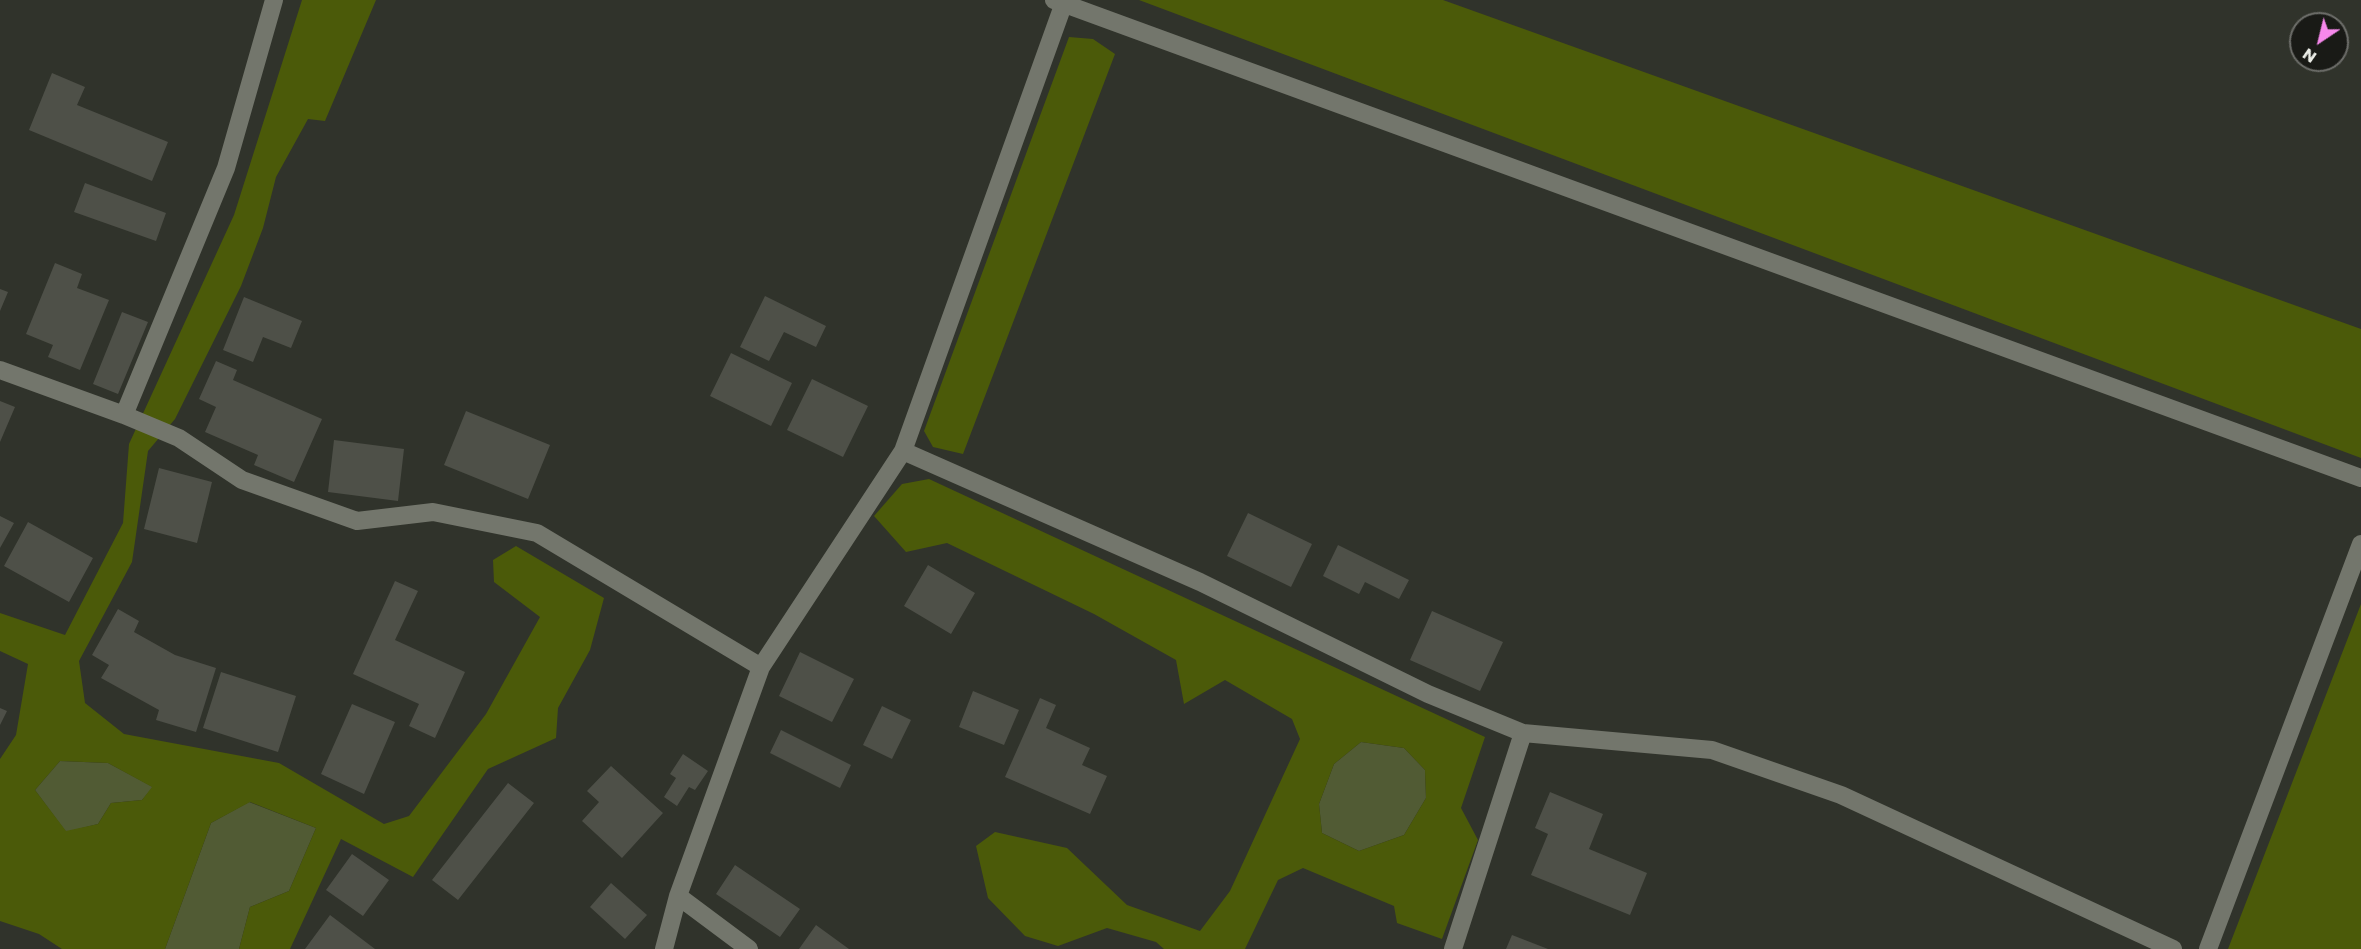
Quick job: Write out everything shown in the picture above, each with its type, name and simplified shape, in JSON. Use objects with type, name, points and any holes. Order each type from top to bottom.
[{"type":"street","points":[[124,415],[226,168],[273,0]]},
{"type":"street","points":[[664,949],[678,896],[762,667],[903,451],[1061,1],[2361,478]]},
{"type":"street","points":[[0,370],[124,415],[179,438],[242,480],[357,521],[433,512],[537,533],[762,667]]},
{"type":"street","points":[[903,451],[1200,582],[1428,694],[1523,733],[1712,750],[1841,795],[2173,949]]},
{"type":"street","points":[[2208,949],[2361,544]]},
{"type":"street","points":[[1454,949],[1523,733]]},
{"type":"street","points":[[678,896],[749,949]]},
{"type":"shaded area","points":[[302,0],[376,0],[325,121],[308,119],[276,177],[263,228],[241,286],[175,419],[148,451],[132,562],[79,661],[85,703],[124,734],[279,763],[384,824],[409,816],[486,714],[540,617],[494,582],[493,560],[516,546],[604,598],[590,650],[558,708],[556,738],[488,769],[413,877],[341,839],[290,949],[239,949],[250,907],[289,891],[316,828],[250,802],[211,823],[165,949],[62,949],[39,934],[0,921],[0,759],[16,735],[28,664],[0,651],[0,613],[65,635],[123,523],[129,444],[234,215]],"holes":[[[60,761],[108,763],[152,787],[142,800],[111,803],[98,824],[66,831],[35,790]]]},
{"type":"shaded area","points":[[1139,0],[1443,0],[2361,329],[2361,458]]},
{"type":"shaded area","points":[[1069,37],[1093,39],[1115,54],[963,454],[933,447],[924,431]]},
{"type":"shaded area","points":[[929,479],[1485,737],[1461,808],[1478,840],[1442,939],[1397,923],[1394,906],[1303,868],[1278,880],[1245,949],[1164,949],[1156,942],[1107,928],[1058,946],[1025,936],[988,898],[976,846],[995,832],[1067,848],[1127,905],[1200,931],[1230,891],[1300,739],[1292,719],[1225,680],[1184,704],[1176,660],[1094,614],[947,543],[906,552],[874,516],[902,484]],"holes":[[[1361,742],[1404,748],[1425,770],[1426,798],[1404,835],[1359,851],[1322,833],[1319,804],[1334,764]]]},
{"type":"shaded area","points":[[2361,604],[2361,949],[2228,949]]},
{"type":"shaded area","points":[[1361,742],[1404,748],[1425,770],[1426,798],[1404,835],[1359,851],[1322,833],[1319,804],[1334,764]]},
{"type":"shaded area","points":[[60,761],[108,763],[153,787],[142,800],[111,803],[98,824],[66,832],[35,790]]},
{"type":"shaded area","points":[[249,802],[316,828],[289,891],[250,907],[239,949],[165,949],[211,823]]},
{"type":"building","points":[[52,73],[85,87],[77,105],[168,142],[152,181],[29,130]]},
{"type":"building","points":[[85,183],[166,213],[156,241],[74,212]]},
{"type":"building","points":[[55,263],[82,274],[77,288],[109,300],[80,370],[48,357],[53,345],[26,334]]},
{"type":"building","points":[[0,289],[8,292],[0,311]]},
{"type":"building","points":[[765,296],[826,326],[816,347],[784,332],[769,361],[740,347]]},
{"type":"building","points":[[244,297],[302,321],[291,348],[263,337],[253,362],[223,350]]},
{"type":"building","points":[[122,312],[148,322],[118,394],[93,384]]},
{"type":"building","points":[[731,353],[792,383],[771,426],[710,396]]},
{"type":"building","points":[[216,361],[237,370],[233,380],[322,419],[294,482],[254,465],[258,455],[205,432],[216,407],[199,399]]},
{"type":"building","points":[[812,379],[868,406],[843,457],[787,430]]},
{"type":"building","points":[[0,401],[15,407],[0,442]]},
{"type":"building","points":[[466,411],[550,445],[528,499],[444,465]]},
{"type":"building","points":[[334,440],[404,449],[398,501],[328,492]]},
{"type":"building","points":[[159,468],[212,482],[197,543],[144,529]]},
{"type":"building","points":[[1248,513],[1312,544],[1291,587],[1227,556]]},
{"type":"building","points":[[0,516],[14,523],[0,548]]},
{"type":"building","points":[[28,522],[93,558],[69,602],[4,566]]},
{"type":"building","points":[[1338,545],[1409,580],[1399,599],[1365,582],[1359,594],[1323,576]]},
{"type":"building","points":[[928,565],[975,593],[951,634],[904,606]]},
{"type":"building","points":[[395,581],[418,591],[395,640],[465,672],[435,738],[409,726],[419,704],[353,674]]},
{"type":"building","points":[[118,609],[139,621],[134,632],[175,655],[216,668],[196,732],[156,720],[159,710],[101,678],[109,665],[92,655]]},
{"type":"building","points":[[1432,611],[1503,642],[1480,691],[1410,660]]},
{"type":"building","points":[[800,652],[854,679],[832,722],[779,696]]},
{"type":"building","points":[[221,672],[296,696],[278,752],[203,728]]},
{"type":"building","points":[[973,691],[1019,710],[1004,745],[959,727]]},
{"type":"building","points":[[1040,698],[1056,705],[1046,728],[1090,748],[1082,765],[1107,776],[1090,814],[1005,777]]},
{"type":"building","points":[[352,704],[395,722],[364,794],[321,774]]},
{"type":"building","points":[[882,706],[911,720],[892,759],[863,745]]},
{"type":"building","points":[[0,708],[7,711],[0,725]]},
{"type":"building","points":[[781,730],[851,765],[840,788],[770,753]]},
{"type":"building","points":[[683,754],[708,771],[695,790],[689,787],[677,806],[664,797],[676,778],[670,774]]},
{"type":"building","points":[[611,766],[663,813],[622,858],[582,821],[599,802],[587,791]]},
{"type":"building","points":[[508,783],[534,803],[458,900],[432,880]]},
{"type":"building","points":[[1550,792],[1603,814],[1589,849],[1647,873],[1630,915],[1531,875],[1548,834],[1535,828]]},
{"type":"building","points":[[352,854],[389,880],[363,916],[326,890]]},
{"type":"building","points":[[735,865],[800,909],[780,937],[716,894]]},
{"type":"building","points":[[611,883],[647,915],[625,939],[590,907]]},
{"type":"building","points":[[330,915],[375,949],[305,949]]},
{"type":"building","points":[[816,925],[849,949],[799,949]]},
{"type":"building","points":[[1512,935],[1548,949],[1506,949]]}]
